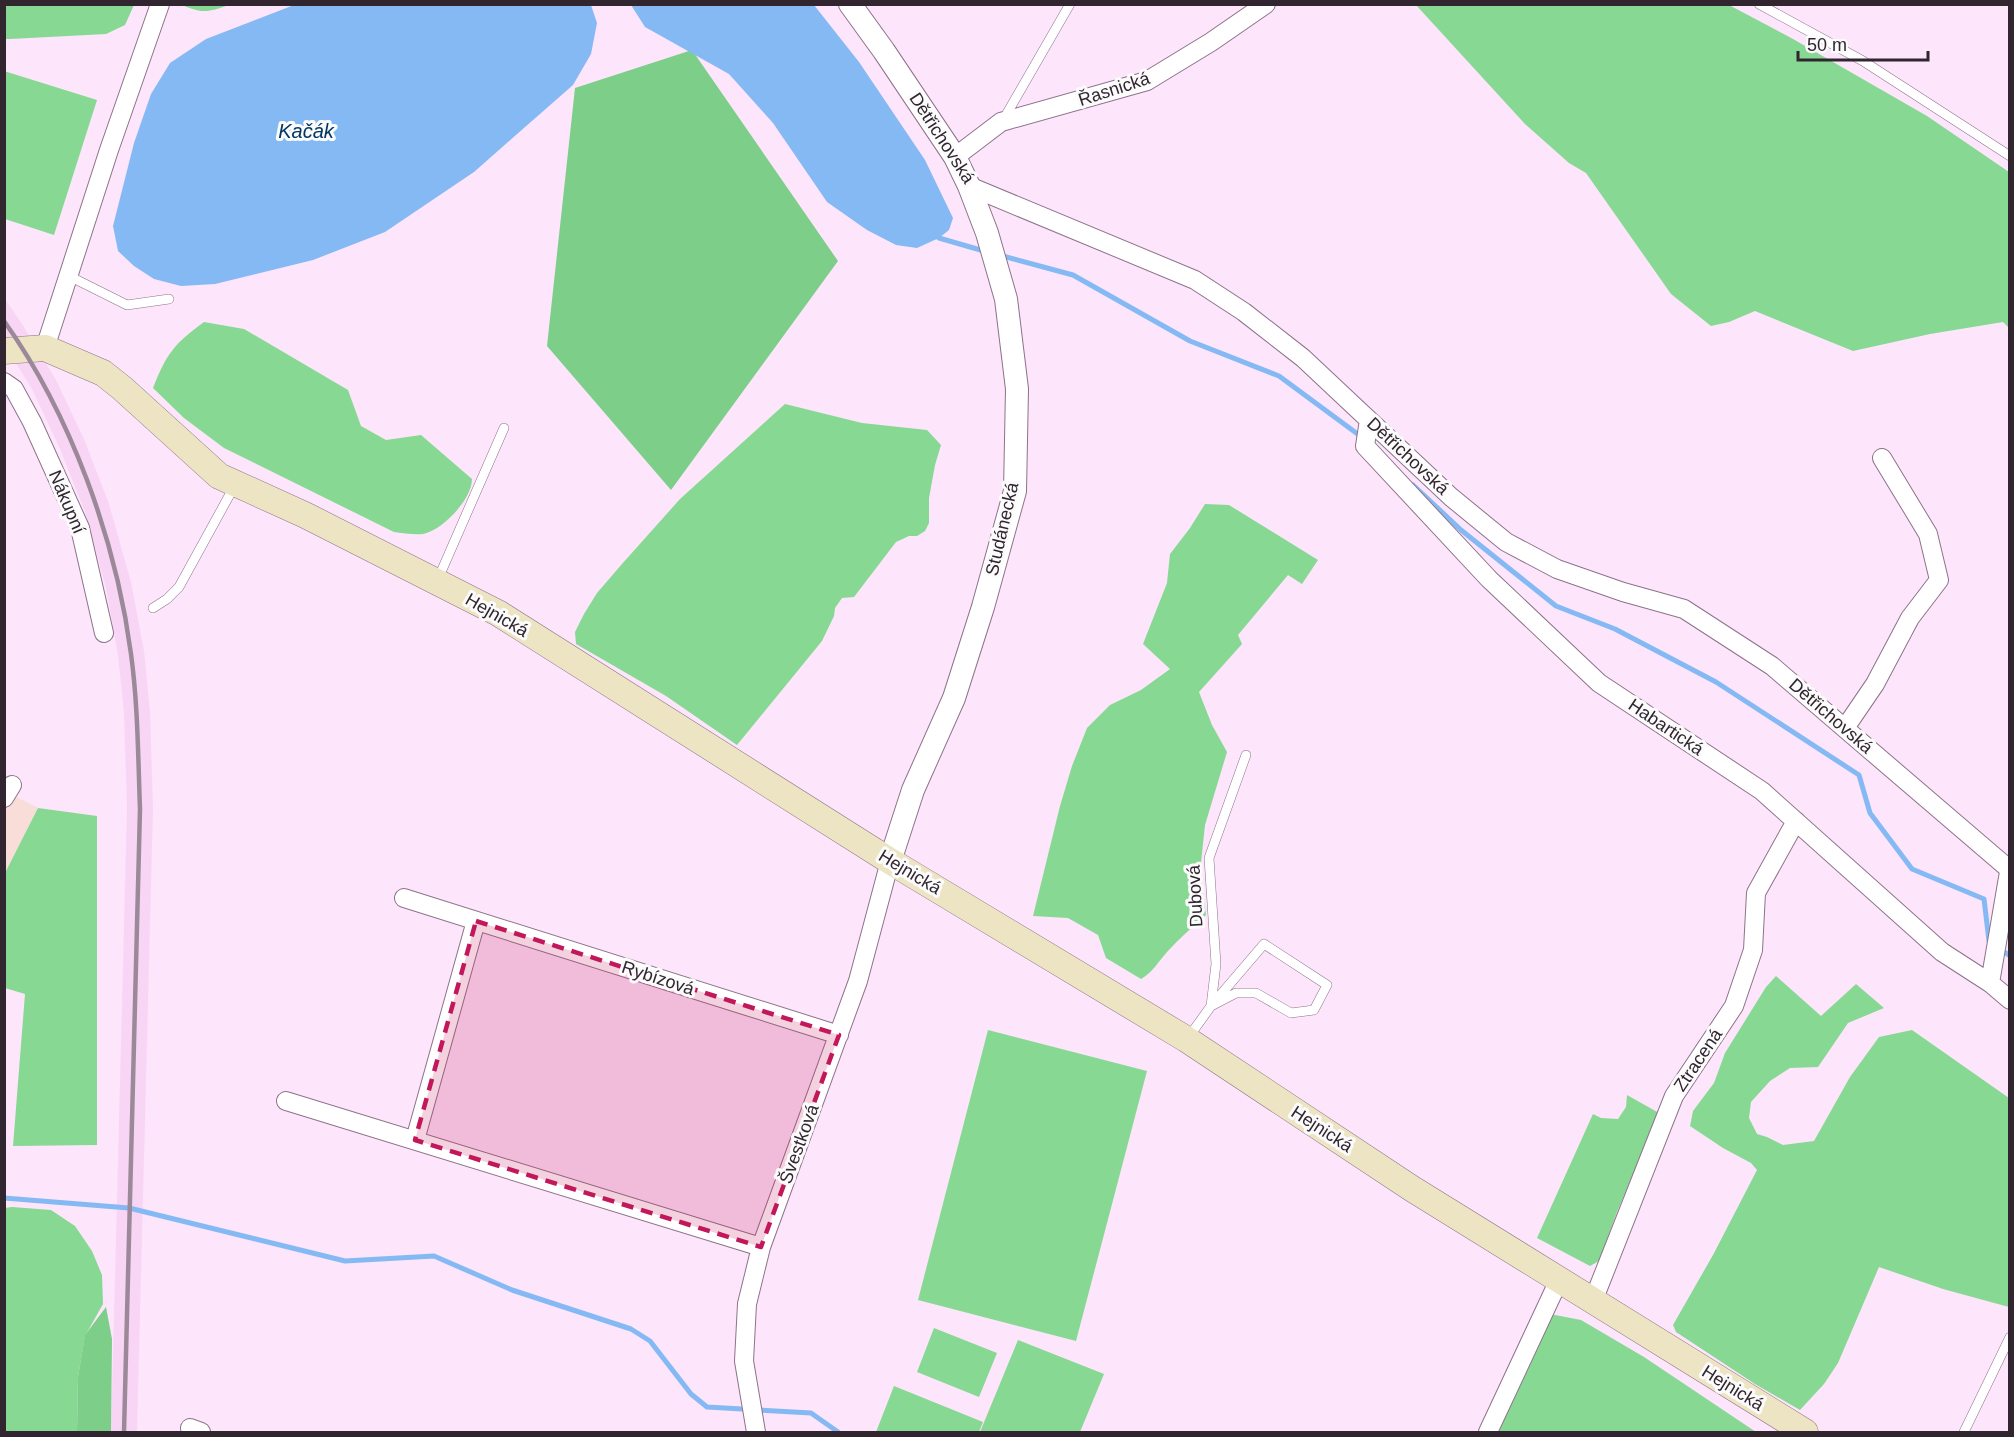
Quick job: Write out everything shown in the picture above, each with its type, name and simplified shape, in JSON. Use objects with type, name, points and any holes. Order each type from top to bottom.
[{"type":"main road","name":"Hejnická","points":[[7,351],[45,348],[103,374],[131,396],[219,476],[305,515],[498,613],[890,861],[1186,1040],[1411,1188],[1805,1432]]},
{"type":"street","points":[[45,348],[109,150],[160,4]]},
{"type":"street","name":"Dětřichovská","points":[[849,4],[884,51],[955,157],[969,186],[1195,280],[1244,312],[1303,358],[1451,497],[1506,542],[1557,569],[1623,592],[1684,609],[1772,666],[2009,868]]},
{"type":"street","name":"Řasnická","points":[[955,157],[1001,122],[1147,81],[1211,42],[1266,4]]},
{"type":"street","name":"Studánecká","points":[[890,861],[913,790],[954,698],[983,607],[1015,491],[1017,389],[1006,299],[987,233],[969,186]]},
{"type":"street","name":"Nákupní","points":[[7,351],[4,382],[14,389],[32,423],[80,528],[104,633]]},
{"type":"street","name":"Habartická","points":[[1369,420],[1365,446],[1489,579],[1599,683],[1762,791],[1942,952],[1990,983],[2010,1000]]},
{"type":"street","points":[[1845,728],[1875,684],[1910,618],[1939,580],[1928,534],[1882,458]]},
{"type":"street","name":"Ztracená","points":[[1593,1301],[1674,1096],[1734,1006],[1753,950],[1756,893],[1796,821]]},
{"type":"street","name":"Švestková","points":[[756,1432],[744,1361],[747,1304],[761,1247],[858,981],[890,861]]},
{"type":"street","points":[[1990,983],[2009,868]]},
{"type":"street","name":"Rybízová","points":[[404,898],[839,1035]]},
{"type":"street","points":[[415,1140],[476,921]]},
{"type":"street","points":[[286,1101],[761,1247]]},
{"type":"street","points":[[1488,1432],[1559,1280]]},
{"type":"lane","points":[[1001,122],[1070,4]]},
{"type":"lane","points":[[1759,4],[1863,62],[2010,156]]},
{"type":"lane","points":[[69,276],[127,305],[168,299]]},
{"type":"lane","points":[[436,581],[504,428]]},
{"type":"lane","points":[[153,608],[179,587],[236,483]]},
{"type":"lane","name":"Dubová","points":[[1211,1006],[1216,964],[1209,858],[1246,755]]},
{"type":"lane","points":[[1186,1040],[1211,1006],[1264,944],[1327,985],[1314,1010],[1291,1013],[1256,993],[1236,993],[1211,1006]]},
{"type":"lane","points":[[1964,1432],[2010,1337]]},
{"type":"highlighted area","points":[[476,921],[839,1035],[761,1247],[415,1140]]},
{"type":"shaded area","points":[[5,299],[56,380],[84,439],[109,504],[131,582],[144,651],[150,712],[153,808],[137,1432],[111,1432],[127,808],[124,714],[118,655],[106,588],[85,512],[60,449],[33,391],[5,345]]},
{"type":"shaded area","points":[[5,791],[38,808],[5,873]]},
{"type":"green space","points":[[182,4],[229,5],[206,11]]},
{"type":"green space","points":[[4,5],[134,5],[125,25],[106,34],[5,39]]},
{"type":"green space","points":[[1416,5],[1729,5],[1793,39],[1927,116],[2009,172],[2009,328],[2003,322],[1930,334],[1853,351],[1755,311],[1729,322],[1711,326],[1671,294],[1586,173],[1569,163],[1525,124]]},
{"type":"green space","points":[[692,50],[838,261],[671,490],[547,346],[575,88]]},
{"type":"green space","points":[[4,71],[97,100],[54,235],[5,219]]},
{"type":"green space","points":[[204,322],[244,329],[348,390],[361,426],[386,440],[421,435],[472,479],[471,487],[462,504],[439,527],[431,531],[423,534],[394,532],[224,448],[184,418],[153,388],[172,350]]},
{"type":"green space","points":[[785,404],[862,423],[927,430],[941,445],[929,498],[929,523],[925,531],[917,536],[909,536],[896,542],[854,597],[842,598],[835,608],[834,616],[822,641],[737,745],[666,696],[576,644],[575,632],[597,593],[680,499]]},
{"type":"green space","points":[[1205,504],[1229,505],[1318,560],[1302,584],[1288,575],[1238,635],[1242,644],[1199,692],[1212,725],[1227,752],[1205,825],[1200,872],[1206,915],[1141,979],[1106,958],[1098,935],[1068,918],[1033,916],[1060,806],[1087,728],[1110,705],[1141,690],[1170,669],[1143,644],[1167,583],[1170,554]]},
{"type":"green space","points":[[38,808],[97,816],[97,1145],[13,1146],[25,994],[5,988],[5,873]]},
{"type":"green space","points":[[1776,976],[1821,1016],[1856,984],[1884,1008],[1848,1023],[1818,1067],[1790,1068],[1770,1081],[1751,1102],[1749,1118],[1757,1134],[1783,1145],[1814,1141],[1850,1077],[1879,1037],[1912,1030],[2009,1098],[2009,1307],[1943,1289],[1879,1267],[1838,1363],[1824,1384],[1800,1410],[1755,1384],[1676,1332],[1673,1325],[1713,1255],[1757,1170],[1751,1163],[1690,1126],[1693,1111],[1714,1083],[1725,1053],[1766,987]]},
{"type":"green space","points":[[988,1030],[1147,1071],[1076,1341],[918,1300]]},
{"type":"green space","points":[[1627,1095],[1659,1113],[1599,1261],[1590,1266],[1537,1238],[1593,1114],[1601,1118],[1618,1119],[1626,1107]]},
{"type":"green space","points":[[4,1208],[51,1210],[75,1226],[92,1251],[102,1275],[103,1304],[85,1336],[78,1377],[77,1432],[5,1432]]},
{"type":"green space","points":[[106,1307],[112,1339],[111,1432],[77,1432],[78,1377],[85,1335]]},
{"type":"green space","points":[[1550,1314],[1581,1320],[1644,1357],[1756,1432],[1499,1432],[1518,1383]]},
{"type":"green space","points":[[934,1328],[997,1353],[979,1397],[917,1372]]},
{"type":"green space","points":[[1018,1340],[1104,1374],[1080,1432],[980,1432]]},
{"type":"green space","points":[[894,1386],[983,1422],[979,1432],[876,1432]]},
{"type":"water","name":"Kačák","points":[[294,5],[591,5],[597,23],[591,54],[573,85],[474,172],[385,232],[313,260],[215,284],[181,286],[154,279],[134,266],[118,251],[113,226],[134,143],[151,94],[170,63],[206,39]]},
{"type":"water","points":[[631,5],[814,5],[859,62],[925,160],[953,218],[949,230],[939,238],[917,248],[896,245],[867,230],[827,202],[773,123],[729,74],[645,27]]},
{"type":"waterway","points":[[934,234],[939,238],[984,251]]},
{"type":"waterway","points":[[999,255],[1073,275],[1190,341],[1279,376],[1363,438]]},
{"type":"waterway","points":[[1413,485],[1461,530],[1556,606],[1615,629],[1716,682],[1859,775],[1870,813],[1912,869],[1984,899],[1991,943]]},
{"type":"waterway","points":[[1999,948],[2010,956]]},
{"type":"waterway","points":[[4,1198],[129,1208],[345,1261],[434,1256],[512,1290],[631,1329],[650,1341],[691,1394],[707,1407],[811,1413],[838,1432]]},
{"type":"railway","points":[[4,321],[50,397],[87,480],[114,567],[131,654],[140,809],[124,1432]]}]
